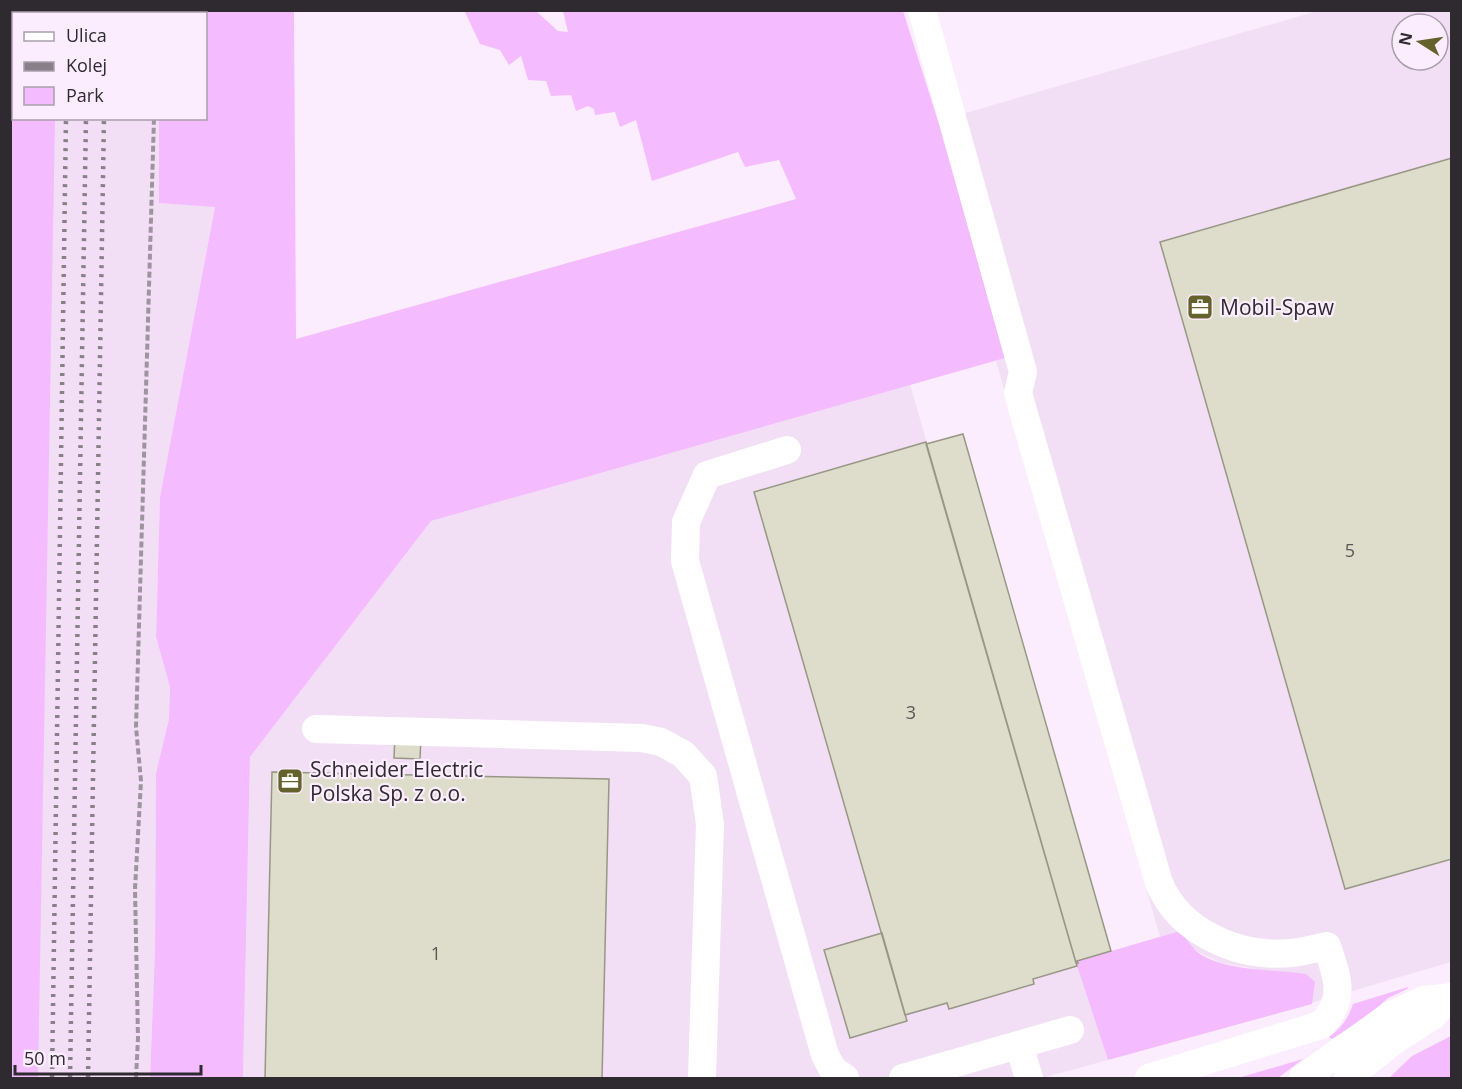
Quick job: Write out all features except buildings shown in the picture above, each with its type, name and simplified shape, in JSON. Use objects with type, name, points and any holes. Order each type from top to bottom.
[{"type":"street","points":[[922,10],[1023,372],[1018,393],[1159,883],[1166,898],[1196,929],[1246,952],[1290,953],[1327,946],[1338,987],[1337,1002],[1332,1014],[1321,1025],[1149,1078]]},
{"type":"street","points":[[787,450],[707,475],[686,522],[685,561],[825,1055],[833,1070],[845,1078]]},
{"type":"street","points":[[316,729],[642,738],[661,742],[682,754],[703,776],[710,824],[702,1078]]},
{"type":"street","points":[[1303,1078],[1391,1015],[1424,1000],[1451,997]]},
{"type":"street","points":[[1348,1078],[1392,1042],[1431,1017],[1451,997]]},
{"type":"street","points":[[903,1078],[1070,1030]]},
{"type":"street","points":[[1019,1045],[1029,1078]]},
{"type":"path","points":[[136,1078],[138,1038],[135,889],[141,781],[136,716],[153,120]]},
{"type":"shaded area","points":[[10,11],[159,11],[12,12],[12,120],[159,120],[159,203],[215,206],[160,497],[156,637],[170,687],[169,719],[156,773],[155,951],[150,1078],[11,1078]]},
{"type":"shaded area","points":[[1317,11],[1451,11],[1451,962],[1274,1014],[1261,970],[1222,963],[1196,951],[1180,931],[1160,937],[996,361],[1005,357],[938,121]]},
{"type":"shaded area","points":[[910,384],[1077,966],[1108,1060],[1042,1078],[243,1078],[250,757],[431,521]]},
{"type":"green space","points":[[10,11],[57,11],[12,12],[12,120],[55,120],[38,1078],[10,1078]]},
{"type":"green space","points":[[294,11],[296,339],[796,199],[779,160],[745,167],[738,152],[652,181],[636,120],[620,127],[615,112],[595,115],[594,109],[588,106],[576,111],[571,95],[551,96],[546,81],[528,80],[521,56],[509,65],[500,50],[480,44],[465,12],[461,11],[536,11],[558,31],[568,32],[563,11],[903,11],[938,121],[1005,358],[431,521],[250,757],[243,1078],[150,1078],[155,951],[156,773],[169,719],[170,687],[156,637],[160,497],[215,207],[159,203],[159,120],[207,120],[207,12],[159,12]]},
{"type":"green space","points":[[1180,931],[1195,950],[1218,962],[1233,966],[1306,974],[1315,982],[1312,1004],[1108,1060],[1077,961]]},
{"type":"green space","points":[[1408,987],[1388,998],[1369,1015],[1332,1039],[1329,1037],[1344,1022],[1353,1004]]},
{"type":"green space","points":[[1451,1036],[1451,1078],[1389,1078],[1412,1056]]},
{"type":"green space","points":[[1303,1059],[1278,1078],[1238,1078]]},
{"type":"railway","points":[[52,1078],[66,120]]},
{"type":"railway","points":[[70,1078],[86,120]]},
{"type":"railway","points":[[88,1078],[104,120]]},
{"type":"place","name":"Mobil-Spaw","points":[[1200,307]]},
{"type":"place","name":"Schneider Electric Polska Sp. z o.o.","points":[[290,781]]}]
